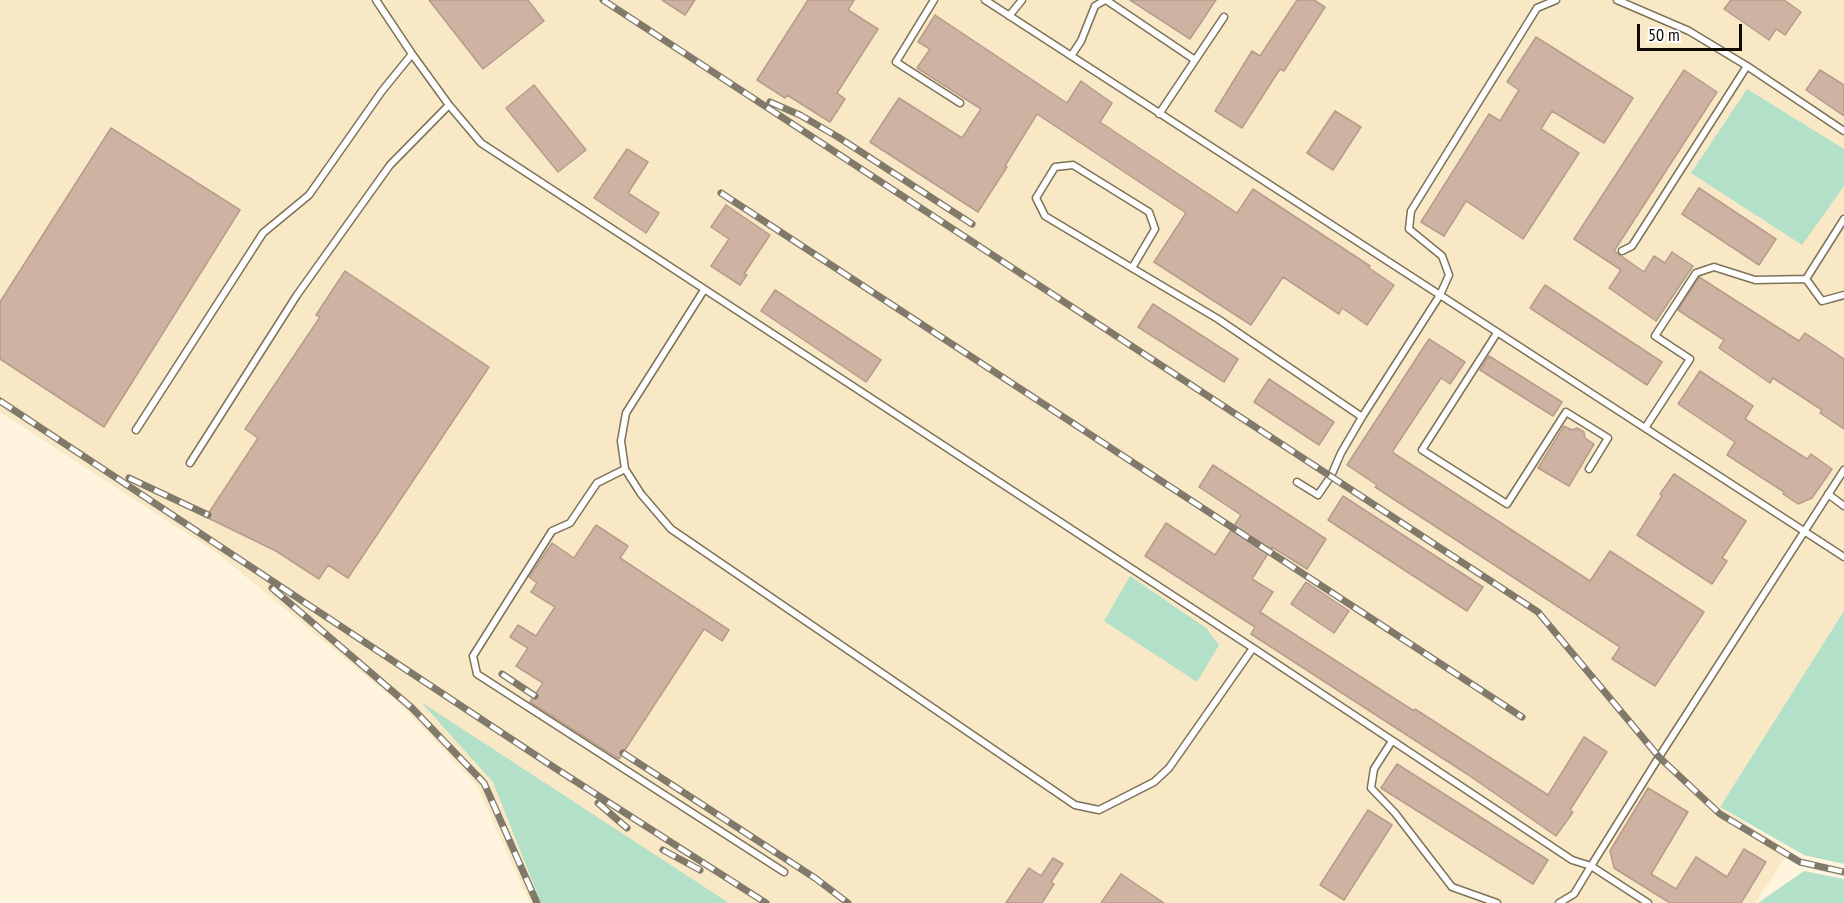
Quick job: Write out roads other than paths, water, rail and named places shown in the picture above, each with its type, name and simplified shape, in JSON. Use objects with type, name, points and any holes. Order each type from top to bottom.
[{"type":"lane","points":[[376,0],[449,105],[481,143],[1253,648],[1572,860],[1591,866],[1648,903]]},
{"type":"lane","points":[[934,0],[896,62],[960,103]]},
{"type":"lane","points":[[985,0],[1844,557]]},
{"type":"lane","points":[[1009,16],[1022,0]]},
{"type":"lane","points":[[1071,56],[1081,41],[1095,6],[1105,0],[1195,60]]},
{"type":"lane","points":[[1297,482],[1318,495],[1331,476],[1341,453],[1362,417],[1440,295],[1449,274],[1442,256],[1409,229],[1411,211],[1537,8],[1556,0]]},
{"type":"lane","points":[[1617,0],[1689,31],[1747,66],[1844,131]]},
{"type":"lane","points":[[1159,114],[1224,17]]},
{"type":"lane","points":[[136,430],[263,232],[309,195],[382,92],[412,54]]},
{"type":"lane","points":[[1622,251],[1632,246],[1747,66]]},
{"type":"lane","points":[[190,463],[297,295],[390,165],[449,105]]},
{"type":"lane","points":[[1132,268],[1155,229],[1149,212],[1073,165],[1055,167],[1036,198],[1045,216],[1132,268],[1218,319],[1362,417]]},
{"type":"lane","points":[[1806,279],[1844,219]]},
{"type":"lane","points":[[1645,428],[1690,359],[1655,336],[1696,273],[1714,267],[1755,280],[1806,279]]},
{"type":"lane","points":[[1806,279],[1822,301],[1844,295]]},
{"type":"lane","points":[[704,290],[626,413],[621,441],[625,469],[641,494],[671,529],[1074,805],[1099,810],[1154,782],[1162,775],[1253,648]]},
{"type":"lane","points":[[1497,333],[1422,450],[1507,504],[1566,412],[1608,438],[1588,469]]},
{"type":"lane","points":[[625,469],[597,483],[570,523],[552,531],[473,656],[477,674],[783,872]]},
{"type":"lane","points":[[1558,903],[1574,894],[1844,470]]},
{"type":"lane","points":[[1828,494],[1844,506]]},
{"type":"lane","points":[[1392,741],[1374,769],[1371,788],[1395,813],[1452,887],[1497,903]]},
{"type":"railway","points":[[603,0],[1538,612],[1659,757],[1720,814],[1800,862],[1844,872]]},
{"type":"railway","points":[[770,102],[800,115],[838,137],[972,224]]},
{"type":"railway","points":[[721,193],[1522,717]]},
{"type":"railway","points":[[0,401],[558,770],[766,903]]},
{"type":"railway","points":[[129,478],[208,515]]},
{"type":"railway","points":[[272,588],[412,708],[484,783],[537,903]]},
{"type":"railway","points":[[502,674],[535,696]]},
{"type":"railway","points":[[623,753],[815,878],[848,903]]},
{"type":"railway","points":[[598,803],[627,828]]},
{"type":"railway","points":[[663,850],[700,870]]}]
